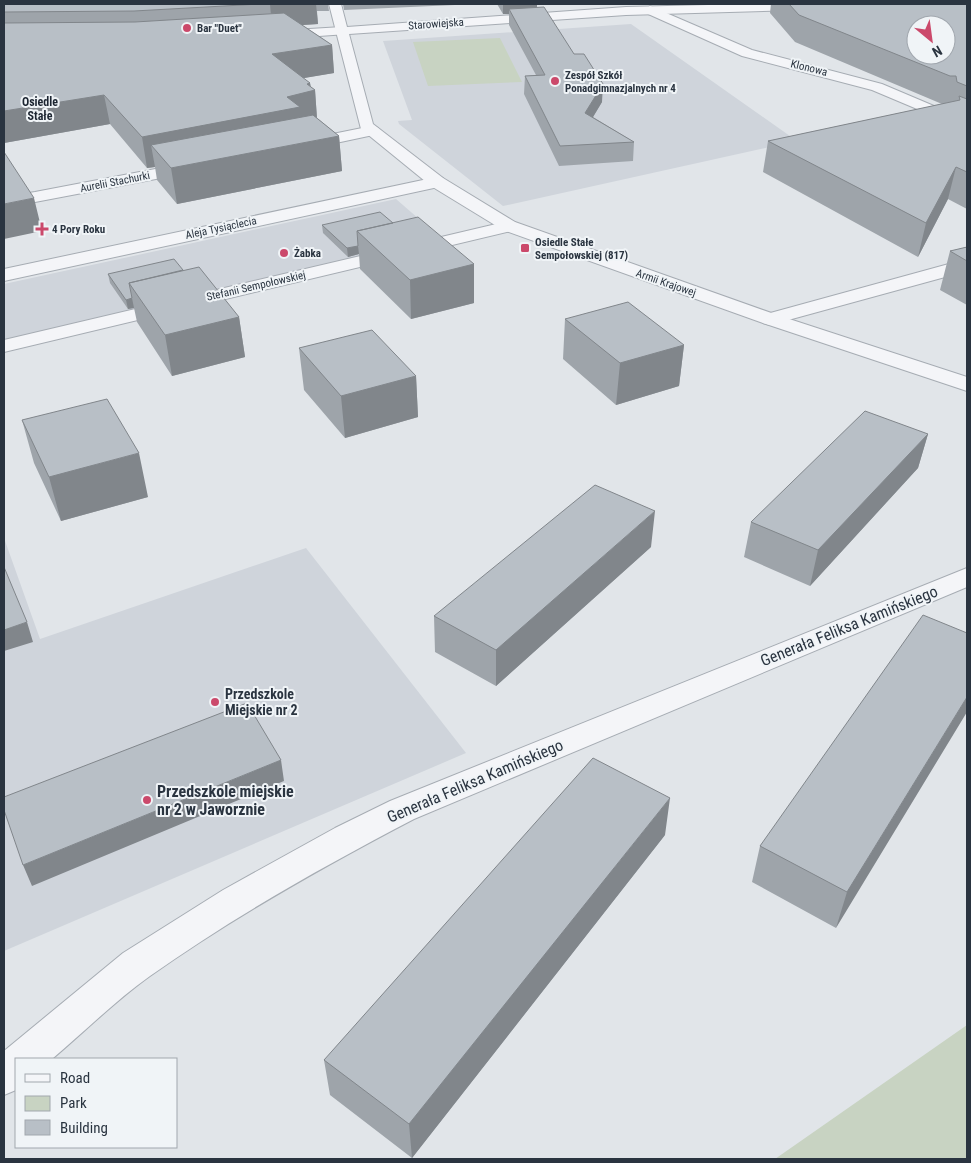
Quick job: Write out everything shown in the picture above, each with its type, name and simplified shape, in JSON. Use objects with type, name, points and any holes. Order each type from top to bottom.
[{"type":"street","name":"Armii Krajowej","points":[[335,4],[366,126],[437,182],[509,226],[770,320],[967,384]]},
{"type":"street","name":"Starowiejska","points":[[265,36],[650,10],[869,4]]},
{"type":"street","name":"Klonowa","points":[[650,10],[747,53],[877,87],[967,125]]},
{"type":"street","points":[[283,148],[372,131]]},
{"type":"street","name":"Aurelii Stachurki","points":[[35,197],[207,164]]},
{"type":"street","name":"Aleja Tysiąclecia","points":[[4,275],[437,182]]},
{"type":"street","name":"Stefanii Sempołowskiej","points":[[4,346],[509,226]]},
{"type":"street","points":[[770,320],[967,265]]},
{"type":"street","name":"Generała Feliksa Kamińskiego","points":[[24,1058],[136,965],[236,901],[347,838],[402,810],[967,577]]},
{"type":"street","points":[[4,1076],[15,1066]]},
{"type":"shaded area","name":"Zespół Szkół Ponadgimnazjalnych nr 4","points":[[631,24],[797,141],[503,206],[399,124],[398,121],[412,120],[383,41]]},
{"type":"shaded area","points":[[396,199],[442,239],[4,340],[4,284]]},
{"type":"shaded area","name":"Przedszkole Miejskie nr 2","points":[[4,538],[40,639],[306,548],[466,753],[4,951]]},
{"type":"green space","points":[[500,38],[522,82],[428,86],[413,42]]},
{"type":"green space","points":[[967,1025],[967,1159],[775,1159]]},
{"type":"building","points":[[4,4],[260,4],[134,11],[4,12]]},
{"type":"building","points":[[789,4],[967,4],[967,86],[957,82],[956,76],[950,76],[923,65],[956,65],[956,15],[906,15],[906,58],[799,15]]},
{"type":"building","points":[[544,7],[574,54],[584,54],[603,84],[585,113],[634,142],[560,146],[525,76],[545,75],[509,9]]},
{"type":"building","points":[[284,13],[332,45],[272,54],[310,83],[307,84],[315,90],[287,97],[300,107],[142,137],[104,95],[4,111],[4,23],[135,22]]},
{"type":"building","points":[[959,96],[967,99],[967,172],[956,167],[926,223],[768,141],[960,100]]},
{"type":"building","points":[[313,115],[339,136],[171,168],[151,145]]},
{"type":"building","points":[[4,152],[34,198],[4,204]]},
{"type":"building","points":[[380,212],[393,223],[357,231],[358,246],[347,248],[322,225]]},
{"type":"building","points":[[418,217],[474,264],[410,280],[357,231]]},
{"type":"building","points":[[967,247],[967,261],[950,251]]},
{"type":"building","points":[[174,259],[183,270],[129,283],[132,298],[126,300],[108,274]]},
{"type":"building","points":[[199,267],[239,317],[165,335],[129,283]]},
{"type":"building","points":[[628,302],[684,345],[620,363],[565,319]]},
{"type":"building","points":[[372,330],[416,376],[341,396],[299,348]]},
{"type":"building","points":[[107,399],[139,453],[49,477],[22,420]]},
{"type":"building","points":[[865,411],[928,434],[818,550],[751,522]]},
{"type":"building","points":[[595,485],[655,511],[496,650],[434,616]]},
{"type":"building","points":[[4,567],[27,622],[4,630]]},
{"type":"building","points":[[923,615],[967,633],[967,697],[847,892],[760,846]]},
{"type":"building","name":"Przedszkole miejskie nr 2 w Jaworznie","points":[[247,703],[281,760],[23,865],[4,810],[4,797]]},
{"type":"building","points":[[593,758],[670,798],[409,1124],[324,1060]]},
{"type":"place","name":"Bar \"Duet\"","points":[[187,28]]},
{"type":"place","name":"Zespół Szkół Ponadgimnazjalnych nr 4","points":[[555,81]]},
{"type":"place","name":"4 Pory Roku","points":[[42,229]]},
{"type":"place","name":"Osiedle Stałe Sempołowskiej (817)","points":[[525,248]]},
{"type":"place","name":"Żabka","points":[[284,253]]},
{"type":"place","name":"Przedszkole Miejskie nr 2","points":[[215,702]]},
{"type":"place","name":"Przedszkole miejskie nr 2 w Jaworznie","points":[[147,800]]},
{"type":"district","name":"Osiedle Stałe","points":[[40,109]]}]
